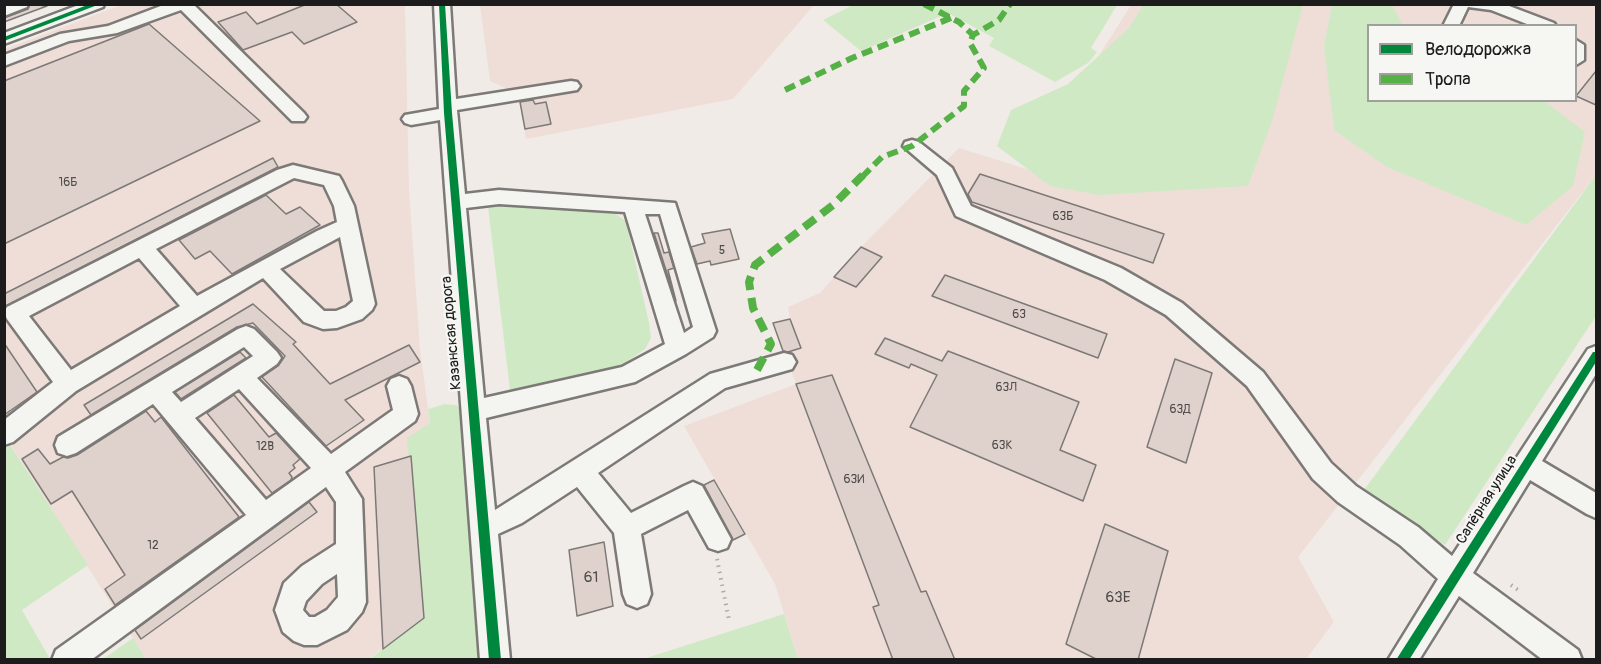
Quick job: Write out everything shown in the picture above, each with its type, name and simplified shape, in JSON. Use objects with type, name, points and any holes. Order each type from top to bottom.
[{"type":"street","points":[[4,11],[21,4]]},
{"type":"street","points":[[4,39],[98,4]]},
{"type":"street","points":[[4,61],[66,37],[111,30],[183,4],[298,117]]},
{"type":"street","name":"Казанская дорога","points":[[442,4],[448,110],[495,660]]},
{"type":"street","points":[[1452,24],[1462,4]]},
{"type":"street","points":[[1473,4],[1534,14],[1546,24]]},
{"type":"street","points":[[411,119],[571,86]]},
{"type":"street","points":[[912,146],[945,172],[963,211],[1113,274],[1174,309],[1255,379],[1322,471],[1347,494],[1409,537],[1456,577],[1569,660]]},
{"type":"street","points":[[68,384],[15,313],[293,171],[332,181],[344,206],[364,304],[354,313],[337,319],[323,320],[312,316],[266,267]]},
{"type":"street","points":[[456,202],[499,197],[668,208],[705,331],[627,375],[474,411]]},
{"type":"street","points":[[633,206],[678,348]]},
{"type":"street","points":[[4,435],[68,384],[266,267],[348,226]]},
{"type":"street","points":[[142,248],[194,308]]},
{"type":"street","points":[[67,445],[246,335],[269,358],[178,416]]},
{"type":"street","name":"Сапёрная улица","points":[[1402,660],[1596,356]]},
{"type":"street","points":[[484,527],[513,515],[718,381],[784,362]]},
{"type":"street","points":[[241,376],[329,470],[349,499],[351,550]]},
{"type":"street","points":[[66,660],[406,414],[399,386]]},
{"type":"street","points":[[156,390],[264,517]]},
{"type":"street","points":[[1527,465],[1596,506]]},
{"type":"street","points":[[580,471],[627,528],[637,594]]},
{"type":"street","points":[[627,528],[693,494],[718,539]]},
{"type":"path","points":[[718,539],[716,551],[729,620]]},
{"type":"path","points":[[1511,585],[1521,592]]},
{"type":"shaded area","points":[[121,5],[405,5],[409,189],[420,350],[430,423],[409,456],[411,456],[424,618],[368,659],[146,659],[5,436],[5,49]]},
{"type":"shaded area","points":[[480,5],[814,5],[733,99],[526,139],[518,94],[490,81]]},
{"type":"shaded area","points":[[1131,5],[1596,5],[1596,175],[1298,557],[1334,622],[1306,659],[798,659],[775,584],[684,426],[796,384],[773,323],[790,319],[788,307],[820,293],[861,247],[959,148],[1027,169]]},
{"type":"green space","points":[[855,4],[1117,5],[1091,48],[1097,52],[1088,63],[1055,82],[989,46],[994,38],[948,13],[861,51],[823,20]]},
{"type":"green space","points":[[1144,4],[1303,5],[1273,118],[1248,186],[1100,195],[1050,186],[997,146],[1011,110],[1068,84],[1129,28]]},
{"type":"green space","points":[[1332,5],[1392,5],[1402,24],[1367,24],[1367,102],[1545,102],[1585,132],[1573,186],[1526,225],[1387,167],[1334,130],[1324,46]]},
{"type":"green space","points":[[1596,175],[1596,316],[1445,545],[1364,490]]},
{"type":"green space","points":[[500,205],[611,211],[626,221],[649,323],[651,338],[645,349],[615,370],[510,390],[488,207]]},
{"type":"green space","points":[[445,404],[456,405],[464,411],[482,659],[368,660],[424,618],[411,457],[408,457],[407,438],[430,423],[428,409]]},
{"type":"green space","points":[[10,445],[88,565],[22,610],[50,659],[5,659],[4,448]]},
{"type":"green space","points":[[784,614],[798,659],[643,659]]},
{"type":"green space","points":[[133,638],[146,659],[103,659]]},
{"type":"building","points":[[30,4],[47,6],[4,22],[4,18],[28,9]]},
{"type":"building","points":[[307,4],[336,4],[357,22],[304,44],[292,32],[243,50],[218,22],[246,12],[257,24]]},
{"type":"building","points":[[149,24],[260,121],[4,244],[4,81]]},
{"type":"building","points":[[1596,71],[1596,105],[1577,95]]},
{"type":"building","points":[[533,100],[535,104],[546,102],[551,124],[525,129],[520,102]]},
{"type":"building","points":[[273,158],[278,167],[4,307],[4,294]]},
{"type":"building","points":[[980,174],[1164,234],[1153,263],[972,202],[968,194]]},
{"type":"building","points":[[266,195],[286,214],[300,207],[320,225],[232,274],[210,251],[195,259],[179,240]]},
{"type":"building","points":[[730,229],[739,259],[711,265],[710,261],[697,264],[691,247],[705,243],[702,234]]},
{"type":"building","points":[[654,233],[658,233],[664,253],[669,252],[674,268],[668,270],[676,301]]},
{"type":"building","points":[[861,247],[882,257],[856,287],[834,277]]},
{"type":"building","points":[[945,275],[1107,334],[1098,358],[932,296]]},
{"type":"building","points":[[253,304],[296,342],[293,344],[330,384],[409,345],[420,362],[345,400],[364,420],[326,446],[262,377],[278,366],[285,356],[253,323],[237,327],[91,415],[84,405]]},
{"type":"building","points":[[790,319],[801,348],[788,352],[783,351],[773,323]]},
{"type":"building","points":[[885,338],[942,361],[948,351],[1079,402],[1060,450],[1096,465],[1083,501],[910,427],[937,375],[911,364],[909,368],[875,354]]},
{"type":"building","points":[[4,343],[37,392],[4,415]]},
{"type":"building","points":[[240,352],[246,358],[181,399],[175,392]]},
{"type":"building","points":[[1175,359],[1212,373],[1186,463],[1147,447]]},
{"type":"building","points":[[832,375],[921,592],[926,591],[955,660],[893,660],[873,607],[879,605],[796,384]]},
{"type":"building","points":[[234,395],[269,437],[276,433],[300,459],[289,473],[291,480],[272,493],[207,413]]},
{"type":"building","points":[[146,411],[155,422],[161,417],[239,517],[115,605],[105,589],[125,575],[72,491],[51,504],[22,459],[38,449],[50,464],[63,457],[77,455]]},
{"type":"building","points":[[411,456],[424,618],[383,649],[374,467]]},
{"type":"building","points":[[714,480],[745,534],[733,540],[704,485]]},
{"type":"building","points":[[309,502],[317,512],[141,639],[135,630]]},
{"type":"building","points":[[1105,524],[1168,551],[1138,660],[1098,660],[1066,644]]},
{"type":"building","points":[[604,542],[613,606],[577,616],[569,550]]},
{"type":"marked path","points":[[924,4],[959,22],[973,35]]},
{"type":"marked path","points":[[757,370],[771,344],[753,308],[749,282],[755,265],[833,205],[882,157],[912,146],[964,106],[964,91],[984,68],[970,43],[973,35],[999,20],[1010,4]]},
{"type":"marked path","points":[[785,90],[852,58],[951,18]]},
{"type":"cycle path","points":[[4,39],[97,4]]},
{"type":"cycle path","points":[[442,4],[448,113],[495,660]]},
{"type":"cycle path","points":[[1402,660],[1596,355]]}]
